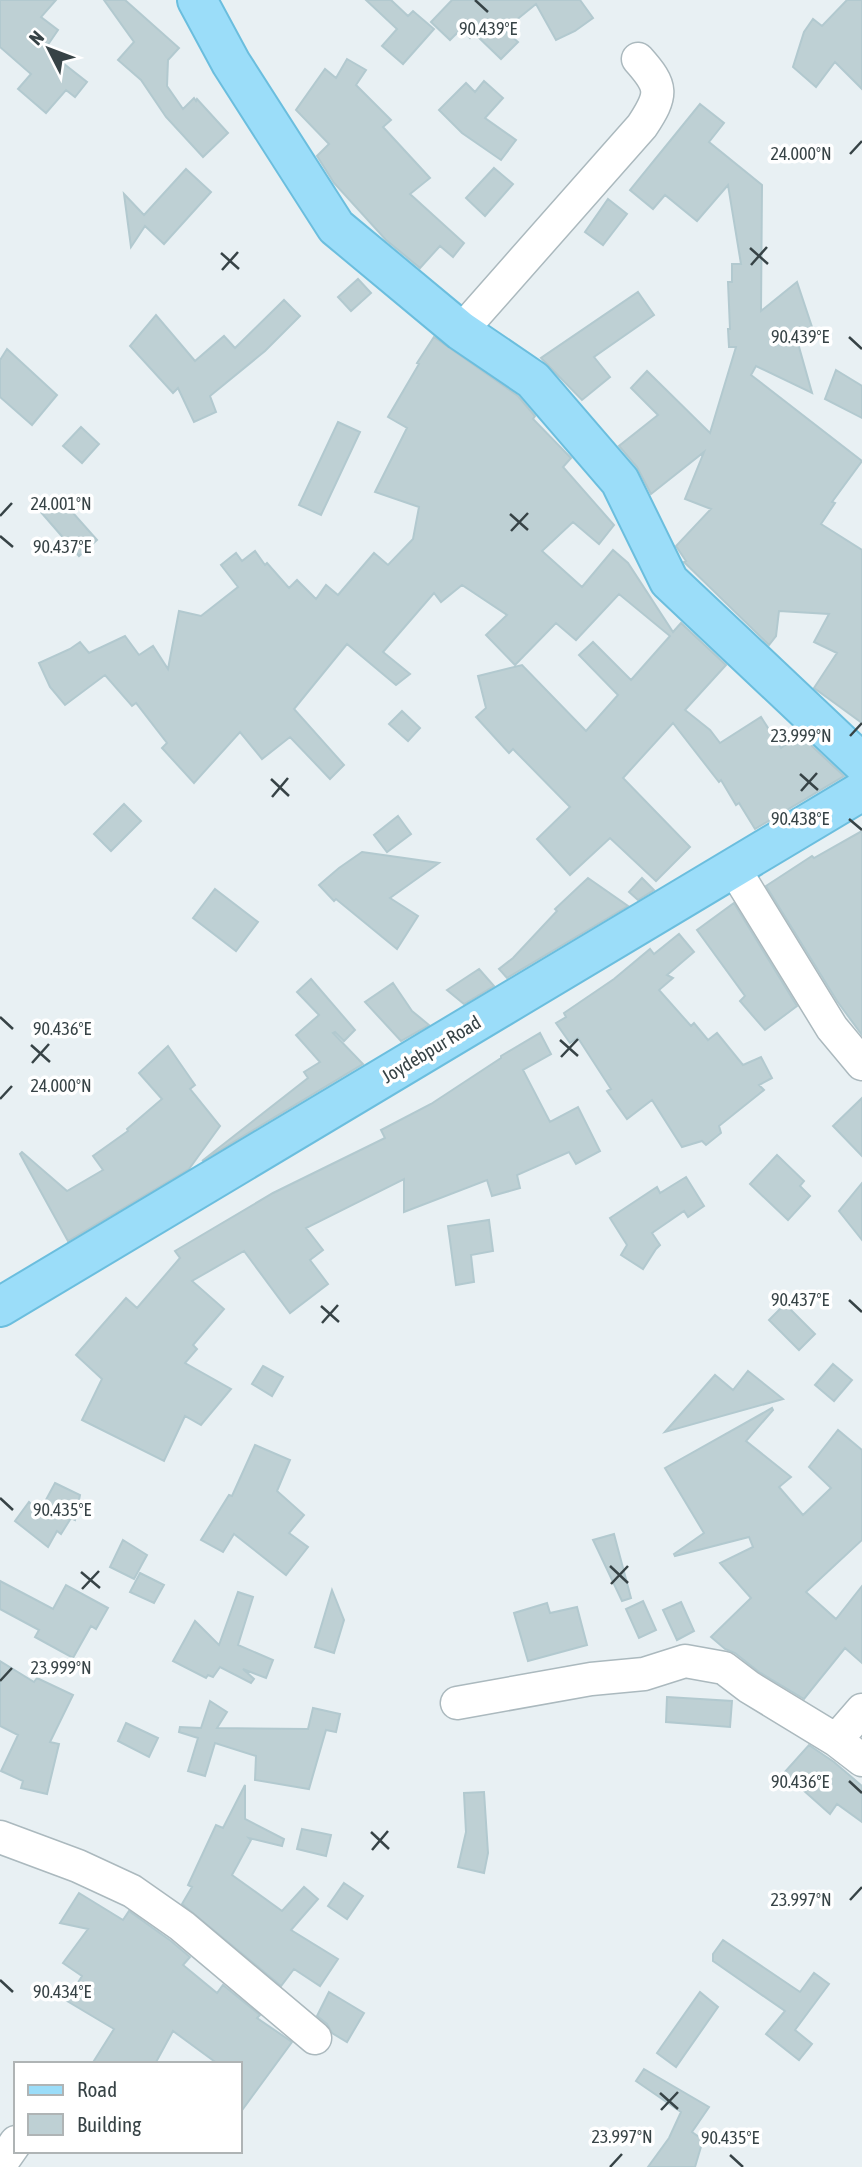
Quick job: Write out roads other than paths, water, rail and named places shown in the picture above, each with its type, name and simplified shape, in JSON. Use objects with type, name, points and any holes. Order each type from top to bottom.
[{"type":"main road","points":[[197,0],[231,64],[337,227],[461,331],[533,380],[620,481],[669,581],[862,764]]},
{"type":"main road","name":"Joydebpur Road","points":[[0,1307],[862,791]]},
{"type":"street","points":[[461,331],[626,143],[655,106],[658,88],[654,77],[638,59]]},
{"type":"street","points":[[733,867],[832,1028],[862,1064]]},
{"type":"street","points":[[457,1703],[591,1679],[644,1674],[685,1661],[724,1668],[750,1688],[836,1740],[862,1760]]},
{"type":"street","points":[[836,1740],[862,1710]]},
{"type":"street","points":[[0,1837],[78,1866],[132,1891],[182,1926],[315,2038]]},
{"type":"street","points":[[0,2165],[14,2144]]}]
